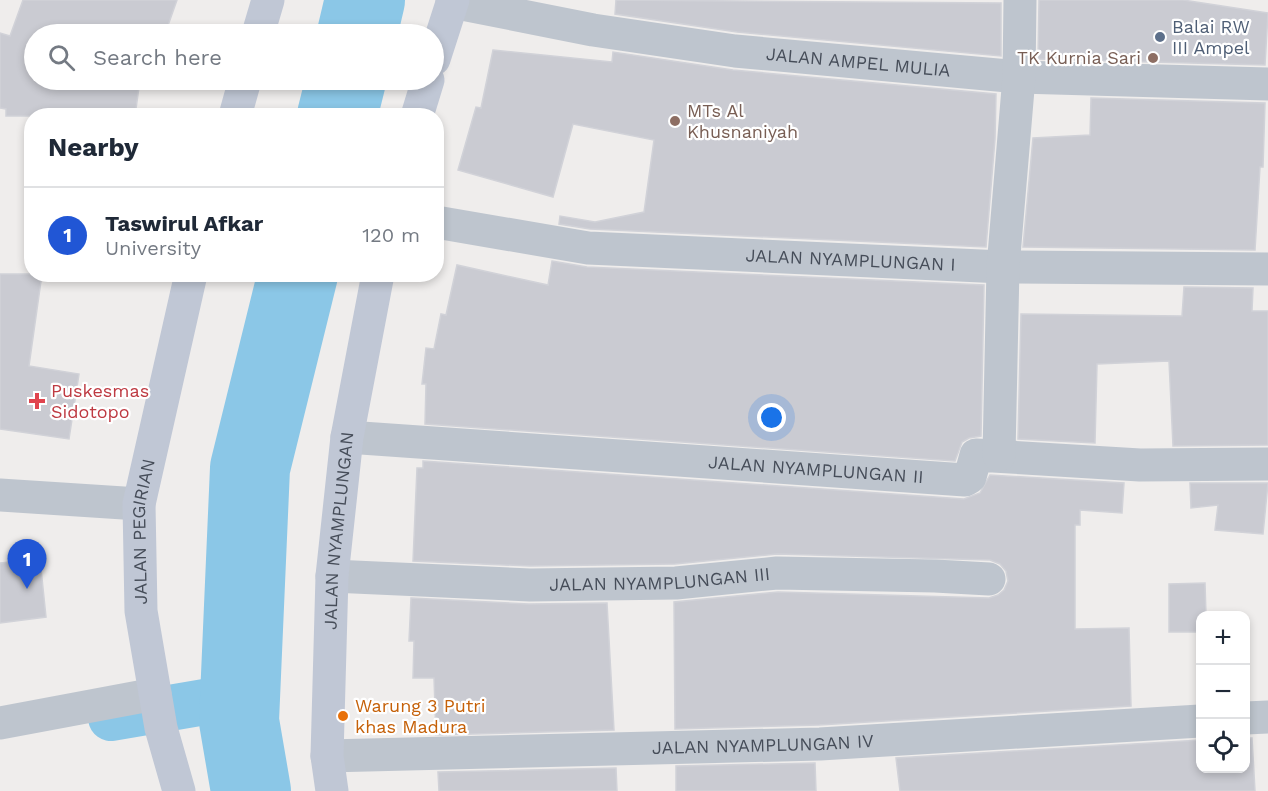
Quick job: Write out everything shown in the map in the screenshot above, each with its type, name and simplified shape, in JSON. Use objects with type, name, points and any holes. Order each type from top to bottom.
[{"type":"main road","points":[[261,24],[268,0]]},
{"type":"main road","points":[[444,27],[452,1]]},
{"type":"main road","points":[[237,108],[242,90]]},
{"type":"main road","points":[[419,108],[425,90]]},
{"type":"main road","name":"JALAN PEGIRIAN","points":[[179,791],[157,707],[141,611],[138,504],[189,282]]},
{"type":"main road","name":"JALAN NYAMPLUNGAN","points":[[332,791],[327,756],[332,576],[347,437],[376,282]]},
{"type":"street","points":[[999,455],[1004,267],[1019,77],[1020,0]]},
{"type":"street","name":"JALAN AMPEL MULIA","points":[[452,1],[593,30],[735,51],[1019,77],[1268,84]]},
{"type":"street","name":"JALAN NYAMPLUNGAN I","points":[[444,223],[588,248],[1004,267],[1268,269]]},
{"type":"street","name":"JALAN NYAMPLUNGAN II","points":[[347,437],[965,480],[970,477],[976,455],[1140,465],[1268,464]]},
{"type":"street","points":[[0,495],[138,504]]},
{"type":"street","name":"JALAN NYAMPLUNGAN III","points":[[332,576],[542,585],[676,583],[777,573],[989,579]]},
{"type":"street","points":[[0,723],[157,707]]},
{"type":"street","points":[[1250,718],[1268,717]]},
{"type":"street","name":"JALAN NYAMPLUNGAN IV","points":[[327,756],[820,744],[1196,721]]},
{"type":"building","points":[[23,0],[177,0],[169,24],[24,24],[24,90],[139,90],[136,108],[24,108],[24,116],[6,116],[6,109],[0,108],[0,33],[10,36]]},
{"type":"building","points":[[616,0],[1001,3],[1001,56],[737,32],[615,14]]},
{"type":"building","points":[[1039,0],[1183,0],[1268,13],[1265,65],[1038,59]]},
{"type":"building","points":[[493,50],[612,62],[613,52],[733,70],[996,94],[995,139],[986,247],[590,229],[559,224],[560,216],[595,222],[644,212],[654,140],[573,124],[553,197],[458,170],[476,107],[481,108]]},
{"type":"building","points":[[1091,98],[1265,103],[1263,167],[1260,167],[1255,250],[1023,247],[1033,138],[1090,135]]},
{"type":"building","points":[[552,261],[587,267],[984,285],[981,436],[962,442],[955,461],[425,424],[426,384],[422,384],[426,348],[434,349],[441,314],[446,315],[457,265],[548,285]]},
{"type":"building","name":"Puskesmas Sidotopo","points":[[0,274],[24,274],[24,282],[41,282],[29,366],[79,374],[69,439],[0,429]]},
{"type":"building","points":[[1184,287],[1253,288],[1252,311],[1268,311],[1268,445],[1173,446],[1169,361],[1097,364],[1095,443],[1018,439],[1021,314],[1182,316]]},
{"type":"building","points":[[423,461],[964,499],[980,493],[990,475],[1124,483],[1122,513],[1080,510],[1080,525],[1075,525],[1075,629],[1129,628],[1131,706],[819,725],[675,729],[674,602],[778,592],[989,598],[1004,590],[1008,581],[1006,571],[1000,564],[990,560],[777,554],[675,564],[530,566],[413,561],[417,468],[423,468]]},
{"type":"building","points":[[1190,483],[1268,483],[1263,534],[1215,530],[1218,505],[1191,508]]},
{"type":"building","points":[[40,559],[46,617],[0,623],[0,563]]},
{"type":"building","points":[[1205,583],[1206,611],[1196,611],[1196,632],[1169,632],[1169,584]]},
{"type":"building","points":[[411,598],[529,604],[607,603],[614,730],[436,735],[434,678],[413,678],[414,641],[409,641]]},
{"type":"building","points":[[1250,738],[1252,738],[1255,791],[900,791],[896,758],[1196,740],[1196,773],[1250,773]]},
{"type":"building","points":[[815,763],[816,791],[676,791],[676,766]]},
{"type":"building","points":[[616,768],[617,791],[439,791],[438,772]]},
{"type":"waterway","points":[[359,24],[365,0]]},
{"type":"waterway","points":[[339,108],[344,90]]},
{"type":"waterway","points":[[251,791],[239,721],[250,468],[296,282]]},
{"type":"waterway","points":[[111,718],[240,696]]},
{"type":"place","name":"Balai RW III Ampel","points":[[1160,37]]},
{"type":"place","name":"TK Kurnia Sari","points":[[1153,58]]},
{"type":"place","name":"MTs Al Khusnaniyah","points":[[675,121]]},
{"type":"place","name":"Puskesmas Sidotopo","points":[[37,401]]},
{"type":"place","name":"Taswirul Afkar","points":[[27,589]]},
{"type":"place","name":"Warung 3 Putri khas Madura","points":[[343,716]]}]
